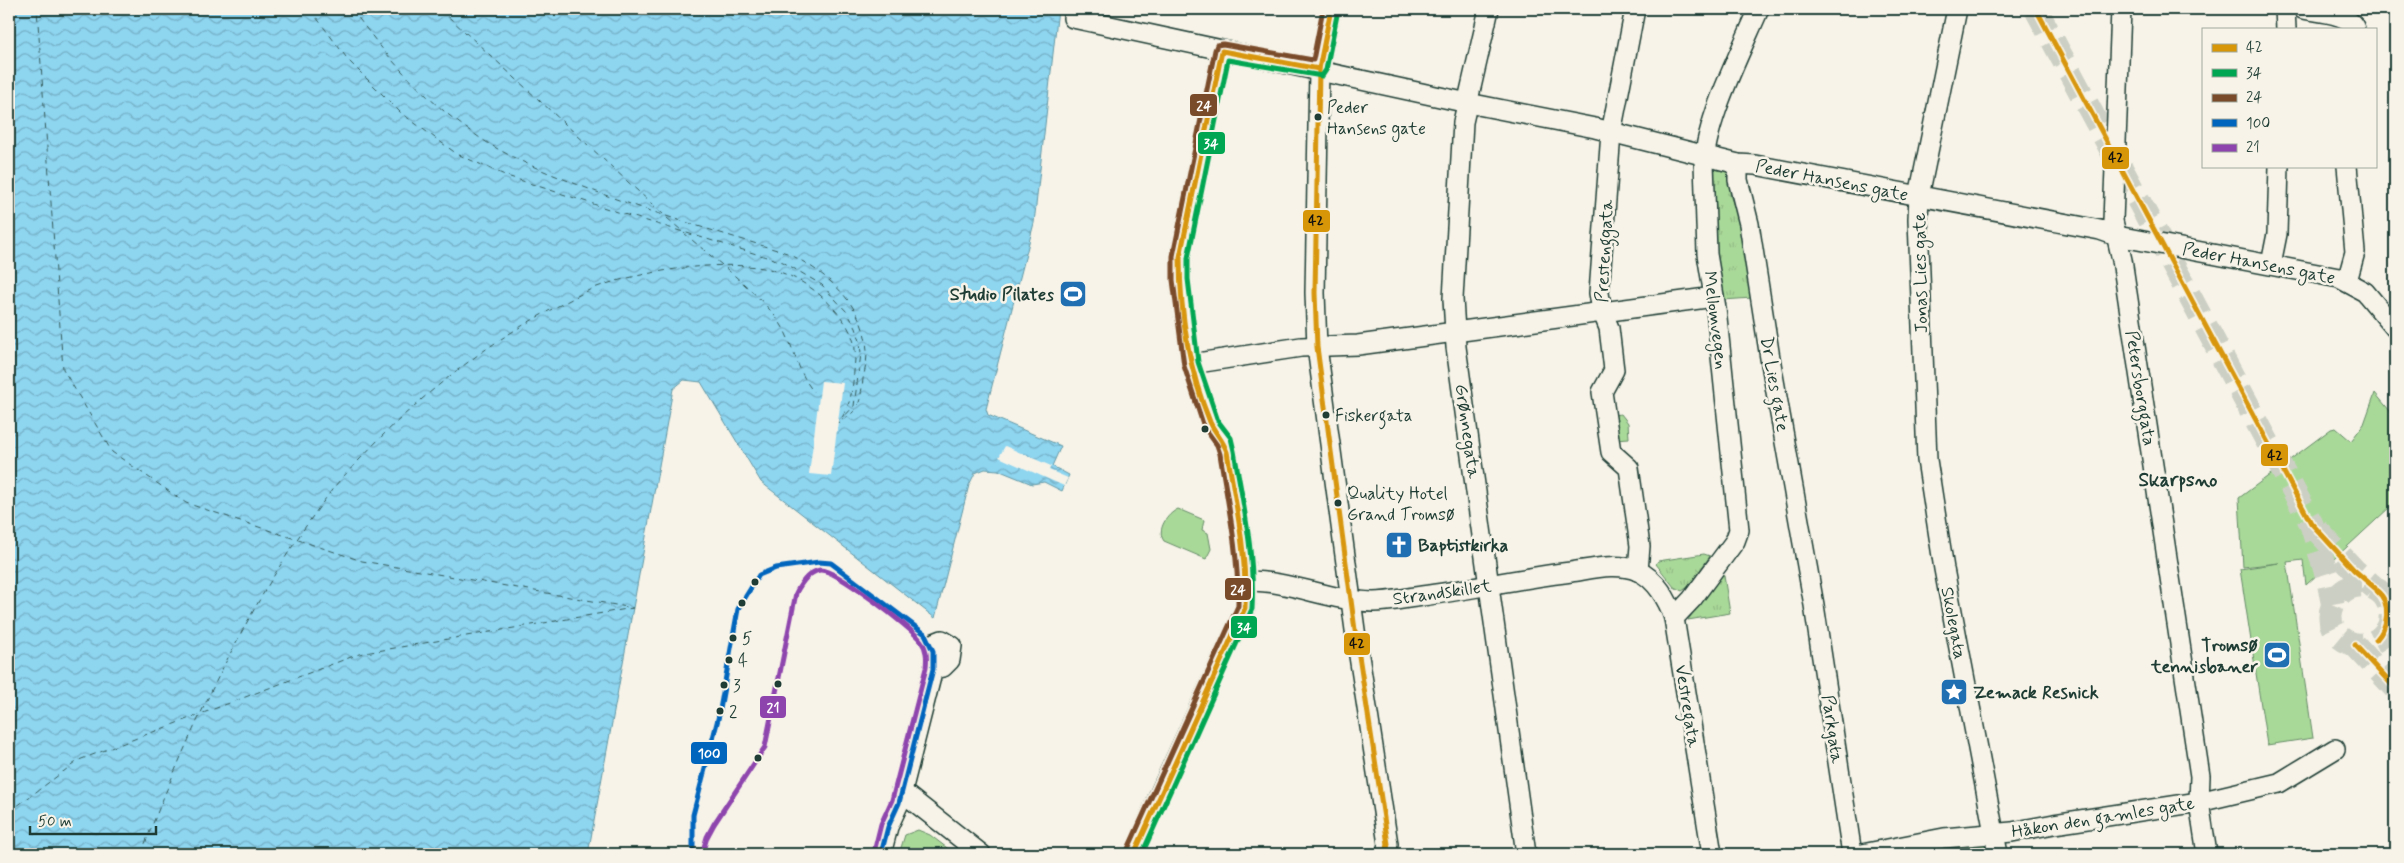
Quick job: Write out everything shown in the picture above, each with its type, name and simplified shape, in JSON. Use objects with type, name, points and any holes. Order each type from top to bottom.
[{"type":"street","points":[[1331,9],[1319,69],[1315,293],[1317,347],[1388,844],[1386,854]]},
{"type":"street","name":"Grønnegata","points":[[1489,9],[1463,122],[1458,181],[1453,300],[1526,854]]},
{"type":"street","name":"Prestenggata","points":[[1635,9],[1611,133],[1599,292],[1602,311],[1609,328],[1614,370],[1602,392],[1611,452],[1629,468],[1640,546],[1638,571]]},
{"type":"street","name":"Mellomvegen","points":[[1674,618],[1692,599],[1734,541],[1739,530],[1706,232],[1705,154],[1723,96],[1759,9]]},
{"type":"street","name":"Jonas Lies gate","points":[[1930,480],[1927,460],[1918,246],[1919,196],[1957,9]]},
{"type":"street","name":"Petersborggata","points":[[2121,9],[2113,221],[2122,260],[2200,776],[2199,802],[2208,854]]},
{"type":"street","points":[[2284,9],[2286,28]]},
{"type":"street","points":[[2303,9],[2345,18],[2355,28]]},
{"type":"street","name":"Peder Hansens gate","points":[[1073,18],[1319,69],[1468,103],[1595,128],[1705,154],[1738,164],[1755,165],[2100,230],[2117,236],[2339,278],[2365,292],[2395,328]]},
{"type":"street","points":[[1134,854],[1245,608],[1246,581],[1242,540],[1227,452],[1224,442],[1211,424],[1191,364],[1180,279],[1180,257],[1222,50]]},
{"type":"street","name":"Dr Lies gate","points":[[1738,164],[1738,180],[1749,224],[1770,358],[1814,605]]},
{"type":"street","points":[[2271,264],[2276,234],[2279,168]]},
{"type":"street","points":[[2347,168],[2355,252],[2347,281]]},
{"type":"street","points":[[1191,364],[1301,348],[1358,345],[1714,296]]},
{"type":"street","name":"Skolegata","points":[[1930,480],[1944,569],[1998,854]]},
{"type":"street","name":"Strandskillet","points":[[1246,581],[1266,582],[1352,600],[1375,602],[1490,586],[1515,579],[1599,568],[1620,567],[1638,571]]},
{"type":"street","name":"Vestregata","points":[[1638,571],[1659,589],[1669,604],[1674,618],[1712,854]]},
{"type":"street","name":"Parkgata","points":[[1814,605],[1852,854]]},
{"type":"street","points":[[881,854],[901,791],[933,669]]},
{"type":"street","name":"Håkon den gamles gate","points":[[1862,854],[1944,838],[1994,834],[2199,802],[2279,783],[2335,749]]},
{"type":"street","points":[[901,791],[981,854]]},
{"type":"green space","points":[[1714,167],[1722,167],[1732,179],[1730,195],[1734,206],[1739,207],[1752,298],[1723,300],[1713,243]]},
{"type":"green space","points":[[2375,393],[2395,417],[2395,506],[2390,507],[2306,585],[2303,560],[2287,562],[2313,738],[2267,745],[2240,569],[2279,563],[2243,567],[2239,498],[2331,429],[2336,428],[2351,441],[2364,424]]},
{"type":"green space","points":[[1621,414],[1628,423],[1629,438],[1615,439],[1612,415]]},
{"type":"green space","points":[[1178,509],[1204,520],[1202,530],[1208,533],[1211,549],[1206,559],[1164,541],[1161,532],[1162,527],[1167,518]]},
{"type":"green space","points":[[1704,554],[1710,556],[1688,587],[1682,591],[1674,587],[1656,564],[1658,561]]},
{"type":"green space","points":[[1722,573],[1724,576],[1730,613],[1688,620],[1719,574]]},
{"type":"green space","points":[[918,830],[930,835],[955,854],[899,854],[905,835]]},
{"type":"green space","points":[[1984,841],[1989,854],[1889,854]]},
{"type":"water","points":[[9,9],[1058,9],[1034,223],[986,409],[988,415],[1061,446],[1052,466],[1069,475],[1062,491],[1044,482],[1032,484],[998,470],[985,469],[975,473],[969,485],[935,618],[761,482],[701,382],[684,380],[673,389],[588,854],[9,854]]},
{"type":"pier","points":[[821,381],[843,383],[831,476],[809,474]]},
{"type":"pier","points":[[1005,446],[1051,466],[1049,470],[1068,478],[1064,486],[999,457]]},
{"type":"ferry route","points":[[9,812],[79,760],[359,654],[633,608],[362,561],[186,503],[112,452],[63,369],[37,9]]},
{"type":"ferry route","points":[[310,9],[349,61],[401,113],[457,154],[507,176],[627,215],[783,262],[822,285],[847,312],[856,328],[860,341],[861,354],[854,406],[842,419]]},
{"type":"ferry route","points":[[352,9],[407,77],[455,120],[496,148],[545,172],[624,202],[787,253],[829,280],[841,292],[859,319],[865,335],[867,352],[858,405],[852,413],[839,422]]},
{"type":"ferry route","points":[[440,9],[664,215]]},
{"type":"ferry route","points":[[667,218],[681,230]]},
{"type":"ferry route","points":[[684,233],[736,277],[773,314],[782,326],[800,369],[814,392]]},
{"type":"ferry route","points":[[141,854],[200,714],[247,622],[273,577],[329,494],[373,445],[418,403],[465,364],[512,332],[542,314],[590,290],[635,276],[708,266],[731,265],[773,270],[790,276],[814,290],[839,314],[853,338],[855,352],[853,385],[847,409],[838,423]]},
{"type":"tunnel","points":[[2036,9],[2311,523],[2328,579],[2333,604]]},
{"type":"tunnel","points":[[2317,530],[2354,570],[2375,588]]},
{"type":"tunnel","points":[[2390,624],[2382,636],[2372,643],[2361,645],[2350,643],[2340,637],[2333,629],[2330,618],[2333,605],[2342,592],[2348,588],[2362,585],[2374,588],[2383,595],[2390,607],[2391,613],[2390,627],[2395,650]]},
{"type":"tunnel","points":[[2355,645],[2395,688]]},
{"type":"transit line","name":"24","points":[[1127,851],[1238,606],[1235,549],[1220,454],[1217,445],[1204,427],[1184,366],[1173,280],[1173,256],[1215,50],[1217,45],[1223,44],[1313,60],[1323,9]]},
{"type":"transit line","name":"42","points":[[1331,9],[1319,69],[1315,293],[1317,347],[1355,630],[1388,844],[1386,854]]},
{"type":"transit line","name":"42","points":[[2036,9],[2311,523],[2354,570],[2375,588]]},
{"type":"transit line","name":"34","points":[[1142,854],[1252,609],[1250,549],[1234,451],[1231,438],[1218,421],[1198,362],[1188,279],[1188,258],[1228,60],[1322,76],[1326,70],[1338,10]]},
{"type":"transit line","name":"42","points":[[1134,854],[1245,608],[1243,549],[1227,452],[1210,422],[1196,382],[1187,341],[1180,278],[1180,257],[1222,51],[1319,69]]},
{"type":"transit line","name":"100","points":[[693,854],[693,815],[719,715],[738,609],[759,575],[776,568],[819,562],[831,563],[925,634],[933,651],[933,669],[899,803],[888,827],[881,854]]},
{"type":"transit line","name":"21","points":[[702,854],[707,837],[714,824],[765,747],[796,593],[808,576],[820,570],[841,579],[889,613],[915,634],[921,641],[926,654],[926,668],[892,800],[881,824],[874,852]]},
{"type":"transit line","name":"42","points":[[2376,640],[2383,629],[2387,615],[2385,602],[2377,591]]},
{"type":"transit line","name":"42","points":[[2355,645],[2395,688]]},
{"type":"place","name":"Peder Hansens gate","points":[[1318,117]]},
{"type":"place","name":"Studio Pilates","points":[[1073,294]]},
{"type":"place","name":"Fiskergata","points":[[1326,415]]},
{"type":"place","name":"Quality Hotel Grand Tromsø","points":[[1338,503]]},
{"type":"place","name":"Baptistkirka","points":[[1399,545]]},
{"type":"place","name":"5","points":[[733,638]]},
{"type":"place","name":"Tromsø tennisbaner","points":[[2277,655]]},
{"type":"place","name":"4","points":[[729,660]]},
{"type":"place","name":"3","points":[[724,685]]},
{"type":"place","name":"Zemack Resnick","points":[[1954,692]]},
{"type":"place","name":"2","points":[[720,711]]},
{"type":"district","name":"Skarpsno","points":[[2178,479]]}]
